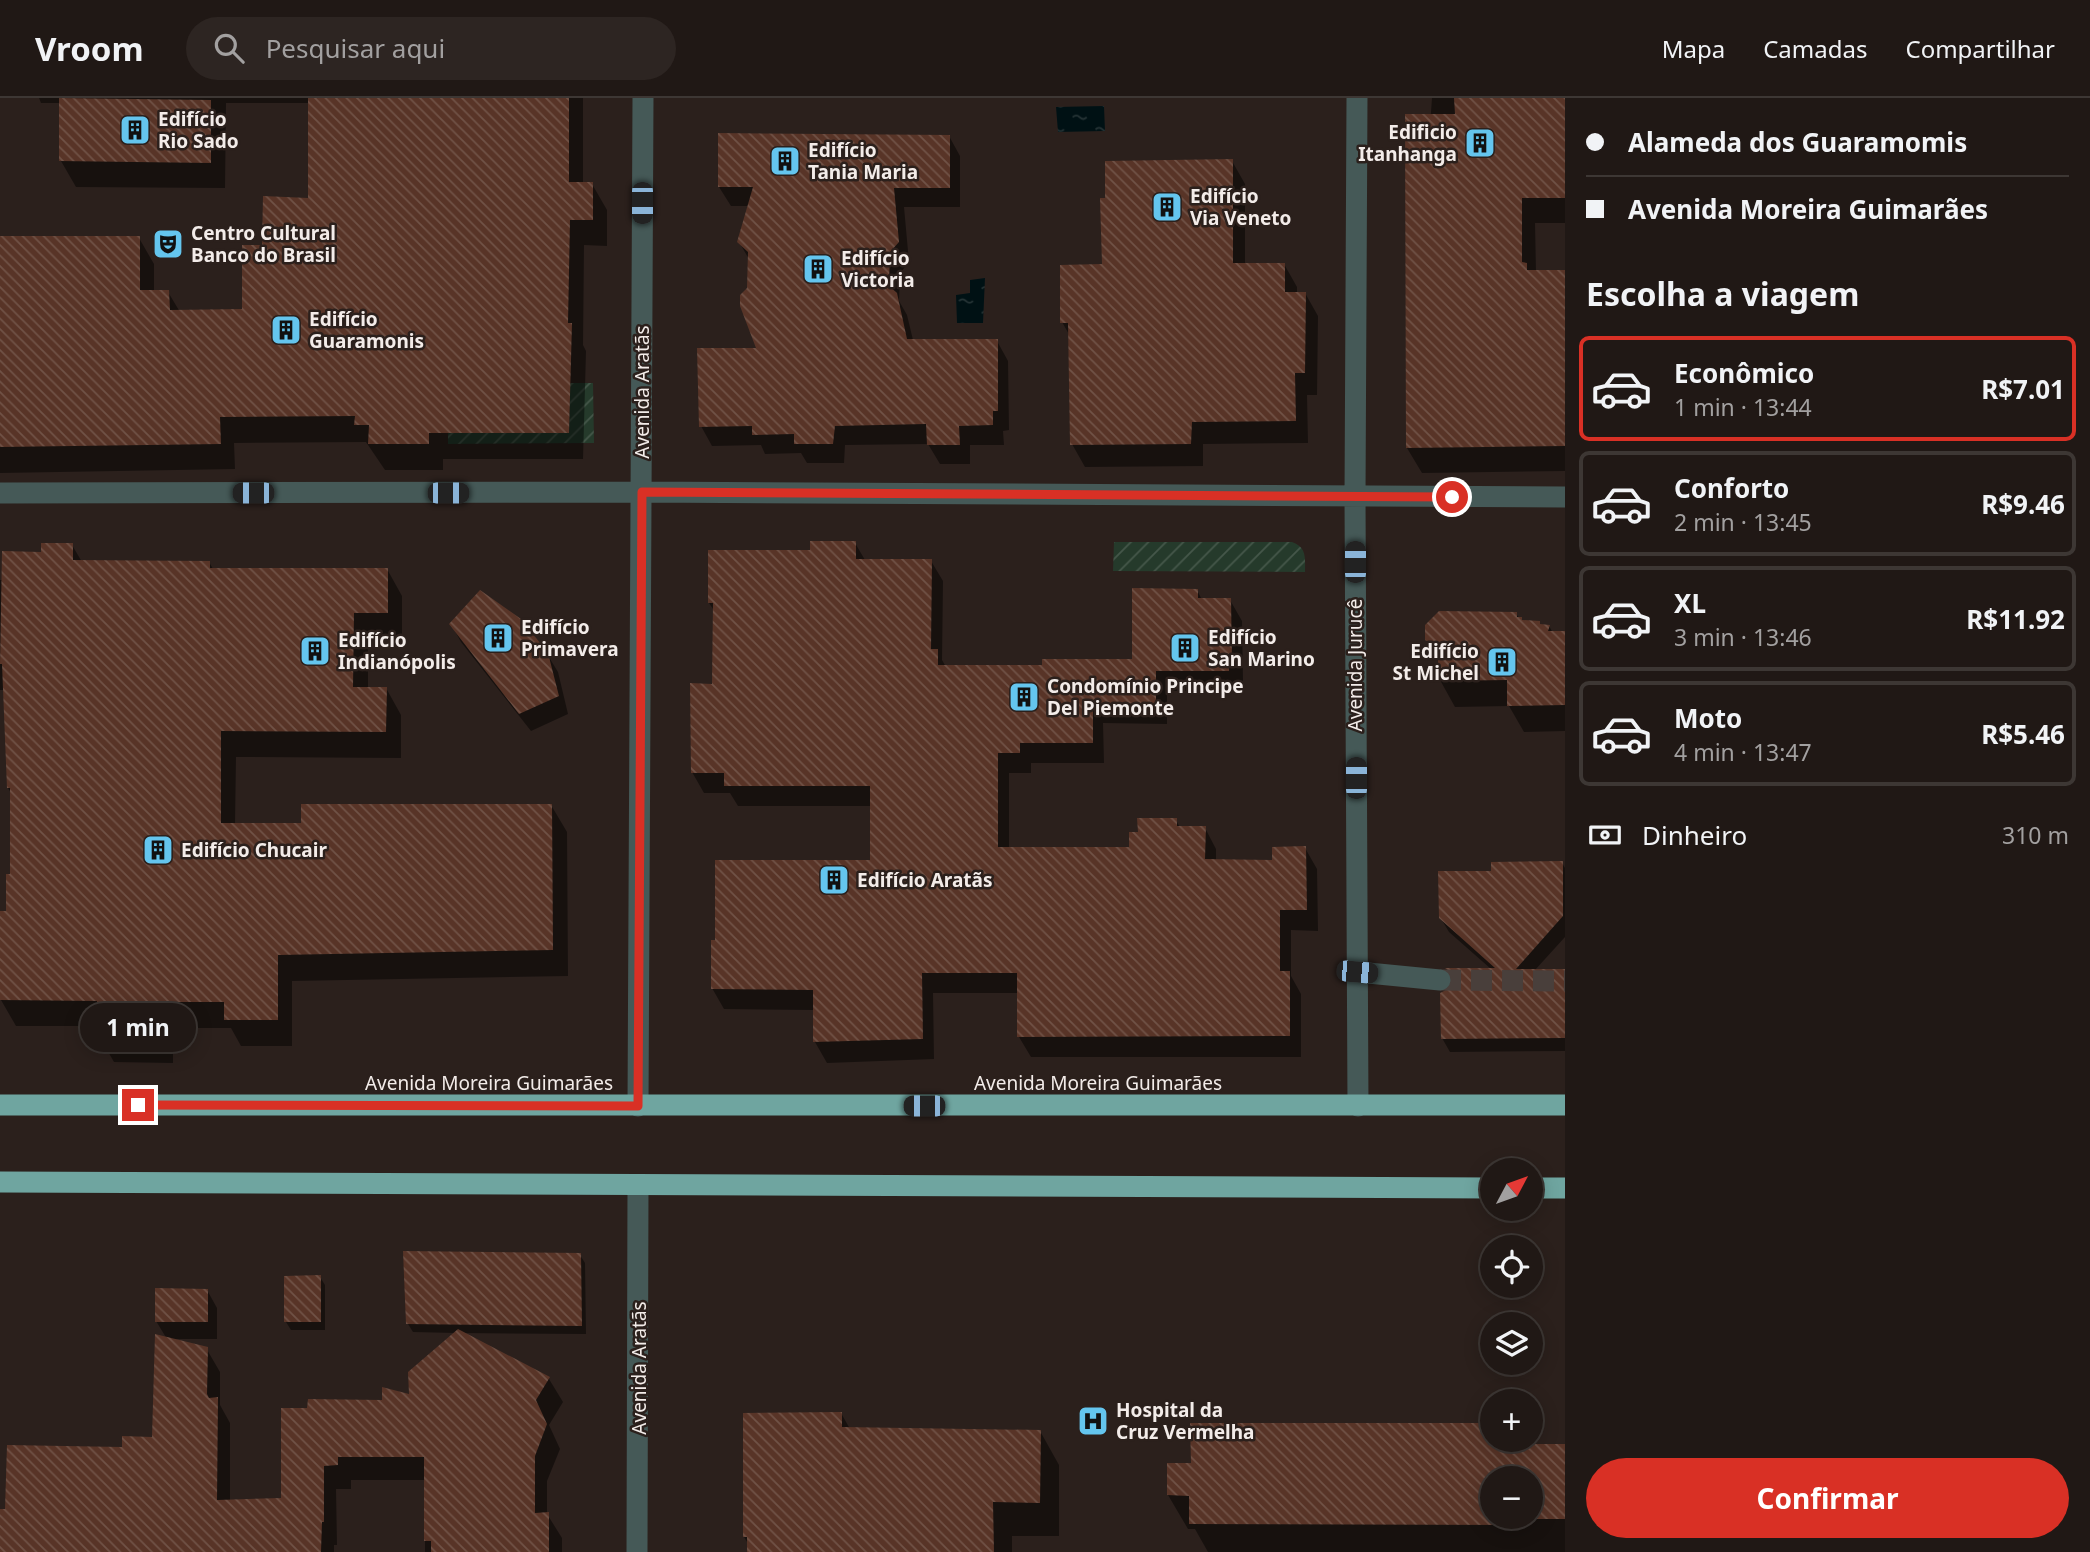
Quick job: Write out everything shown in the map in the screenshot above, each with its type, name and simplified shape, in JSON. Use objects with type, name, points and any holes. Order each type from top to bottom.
[{"type":"highway","name":"Avenida Moreira Guimarães","points":[[0,1105],[1565,1105]]},
{"type":"highway","points":[[0,1182],[1480,1188]]},
{"type":"highway","points":[[1544,1188],[1565,1188]]},
{"type":"street","name":"Avenida Aratãs","points":[[638,1106],[643,98]]},
{"type":"street","name":"Avenida Jurucê","points":[[1357,98],[1354,497],[1358,1106]]},
{"type":"street","points":[[0,493],[642,492],[1565,497]]},
{"type":"street","points":[[1357,972],[1440,980]]},
{"type":"street","name":"Avenida Aratãs","points":[[637,1552],[638,1185]]},
{"type":"green space","points":[[570,383],[593,383],[594,443],[448,444],[448,433],[569,433]]},
{"type":"green space","points":[[1114,542],[1292,542],[1303,550],[1305,572],[1113,571]]},
{"type":"water","points":[[1104,106],[1105,131],[1058,132],[1056,107]]},
{"type":"water","points":[[985,278],[983,323],[957,323],[956,295],[970,293],[970,280]]},
{"type":"building","name":"Edifício Rio Sado","points":[[59,98],[211,100],[211,163],[59,161]]},
{"type":"building","points":[[308,98],[569,98],[569,182],[593,182],[593,220],[570,220],[568,323],[572,323],[569,433],[429,433],[429,444],[368,444],[369,425],[354,425],[355,416],[220,417],[221,444],[0,447],[0,236],[140,236],[140,290],[169,290],[170,310],[242,309],[242,245],[262,245],[263,196],[308,198]]},
{"type":"building","points":[[1454,98],[1565,98],[1565,198],[1522,198],[1522,262],[1527,263],[1527,270],[1565,270],[1565,446],[1406,448],[1405,114],[1455,114]]},
{"type":"building","points":[[718,133],[950,135],[950,188],[894,188],[899,242],[890,252],[889,286],[897,293],[907,339],[998,339],[998,411],[993,411],[993,425],[959,426],[960,445],[927,445],[926,424],[835,426],[833,444],[794,444],[794,434],[752,435],[752,426],[699,427],[697,348],[756,348],[740,306],[740,295],[747,288],[748,252],[737,242],[753,187],[718,187]]},
{"type":"building","points":[[1233,159],[1233,263],[1285,263],[1285,292],[1306,292],[1305,373],[1295,373],[1296,421],[1192,422],[1191,444],[1070,445],[1068,323],[1060,323],[1060,265],[1102,264],[1100,198],[1105,198],[1105,161]]},
{"type":"building","points":[[810,541],[856,541],[856,559],[932,559],[931,649],[938,649],[938,665],[1042,665],[1042,659],[1132,659],[1132,588],[1198,589],[1198,598],[1231,598],[1232,661],[1229,661],[1229,671],[1156,671],[1156,704],[1093,703],[1093,743],[1020,743],[1020,753],[998,753],[998,847],[1129,847],[1129,832],[1138,832],[1137,818],[1177,818],[1177,826],[1206,826],[1205,859],[1272,860],[1272,847],[1306,846],[1307,910],[1280,910],[1280,971],[1290,971],[1290,1036],[1017,1037],[1017,973],[922,973],[923,1039],[813,1042],[813,990],[711,989],[711,940],[715,940],[715,860],[870,860],[870,786],[724,786],[724,773],[691,773],[690,683],[712,684],[713,603],[708,603],[708,550],[810,550]]},
{"type":"building","points":[[41,543],[73,543],[73,560],[210,561],[210,568],[388,568],[388,613],[354,613],[353,687],[387,687],[386,732],[221,731],[221,823],[301,823],[301,804],[552,804],[553,950],[278,955],[278,1020],[224,1020],[224,1002],[159,1002],[159,1037],[97,1037],[97,1001],[0,1000],[0,911],[6,911],[6,874],[10,874],[10,788],[7,788],[0,664],[2,551],[41,552]]},
{"type":"building","name":"Edifício Primavera","points":[[480,590],[521,619],[548,653],[559,696],[519,714],[449,624]]},
{"type":"building","name":"Edifício St Michel","points":[[1439,611],[1517,612],[1517,617],[1522,617],[1522,620],[1540,621],[1540,624],[1550,625],[1548,631],[1565,631],[1565,705],[1507,706],[1507,680],[1438,681],[1438,648],[1425,640],[1425,625]]},
{"type":"building","points":[[1563,861],[1563,916],[1516,969],[1565,969],[1565,1038],[1441,1039],[1440,993],[1450,988],[1453,981],[1452,974],[1445,968],[1495,968],[1439,918],[1438,871],[1491,871],[1491,862]]},
{"type":"building","points":[[403,1251],[581,1253],[582,1326],[406,1324]]},
{"type":"building","points":[[321,1275],[321,1322],[284,1322],[284,1276]]},
{"type":"building","points":[[155,1288],[208,1289],[208,1322],[155,1322]]},
{"type":"building","points":[[458,1329],[550,1377],[536,1400],[547,1424],[535,1456],[535,1513],[549,1512],[549,1552],[431,1552],[431,1541],[424,1541],[424,1457],[338,1457],[338,1465],[324,1466],[321,1552],[0,1552],[0,1509],[5,1509],[7,1445],[122,1447],[122,1436],[152,1437],[155,1334],[208,1347],[207,1394],[209,1398],[218,1397],[217,1500],[281,1498],[281,1408],[307,1408],[308,1399],[382,1400],[382,1387],[409,1394],[408,1372]]},
{"type":"building","points":[[842,1412],[842,1427],[1041,1430],[1040,1503],[993,1502],[994,1552],[747,1552],[747,1537],[743,1537],[743,1413]]},
{"type":"building","points":[[1190,1423],[1480,1423],[1480,1452],[1543,1452],[1543,1444],[1565,1444],[1565,1519],[1543,1519],[1543,1466],[1480,1466],[1480,1525],[1189,1524],[1189,1496],[1167,1495],[1167,1463],[1191,1463]]},
{"type":"tunnel","points":[[1440,980],[1565,981]]},
{"type":"place","name":"Edifício Rio Sado","points":[[135,130]]},
{"type":"place","name":"Edificio Itanhanga","points":[[1480,143]]},
{"type":"place","name":"Edifício Tania Maria","points":[[785,161]]},
{"type":"place","name":"Edifício Via Veneto","points":[[1167,207]]},
{"type":"place","name":"Centro Cultural Banco do Brasil","points":[[168,244]]},
{"type":"place","name":"Edifício Victoria","points":[[818,269]]},
{"type":"place","name":"Edifício Guaramonis","points":[[286,330]]},
{"type":"place","name":"Edifício Primavera","points":[[498,638]]},
{"type":"place","name":"Edifício San Marino","points":[[1185,648]]},
{"type":"place","name":"Edifício Indianópolis","points":[[315,651]]},
{"type":"place","name":"Edifício St Michel","points":[[1502,662]]},
{"type":"place","name":"Condomínio Principe Del Piemonte","points":[[1024,697]]},
{"type":"place","name":"Edifício Chucair","points":[[158,850]]},
{"type":"place","name":"Edifício Aratãs","points":[[834,880]]},
{"type":"place","name":"Hospital da Cruz Vermelha","points":[[1093,1421]]},
{"type":"route","points":[[138,1105],[638,1106],[642,492],[1452,497]]}]
